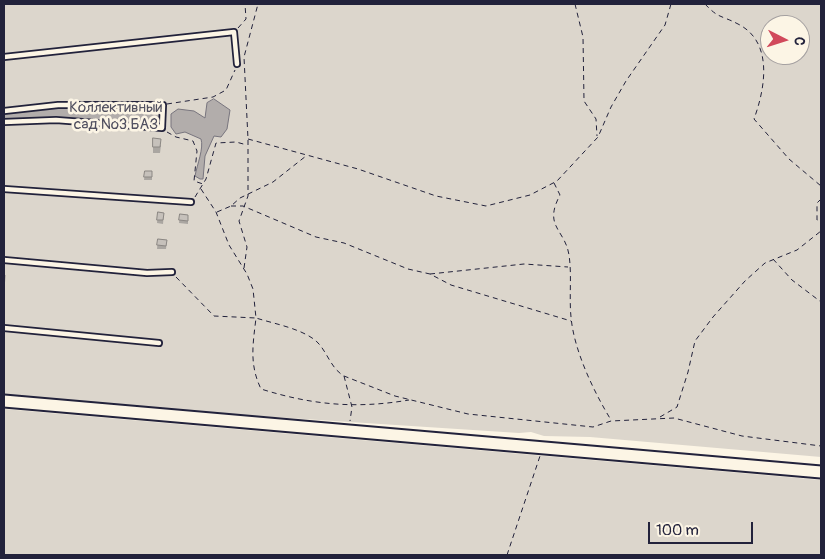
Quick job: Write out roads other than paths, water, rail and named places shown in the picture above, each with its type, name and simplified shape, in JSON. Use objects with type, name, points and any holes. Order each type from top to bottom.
[{"type":"main road","points":[[4,401],[821,472]]},
{"type":"lane","points":[[4,57],[234,32],[237,64]]},
{"type":"lane","points":[[4,111],[58,105],[163,104],[162,128],[56,120],[4,122]]},
{"type":"lane","points":[[4,189],[191,202]]},
{"type":"lane","points":[[4,260],[147,273],[172,272]]},
{"type":"lane","points":[[4,328],[159,343]]},
{"type":"waterway","points":[[4,118],[53,114],[157,121]]},
{"type":"park label","name":"Коллективный сад №3 БАЗ","points":[[116,116]]}]
